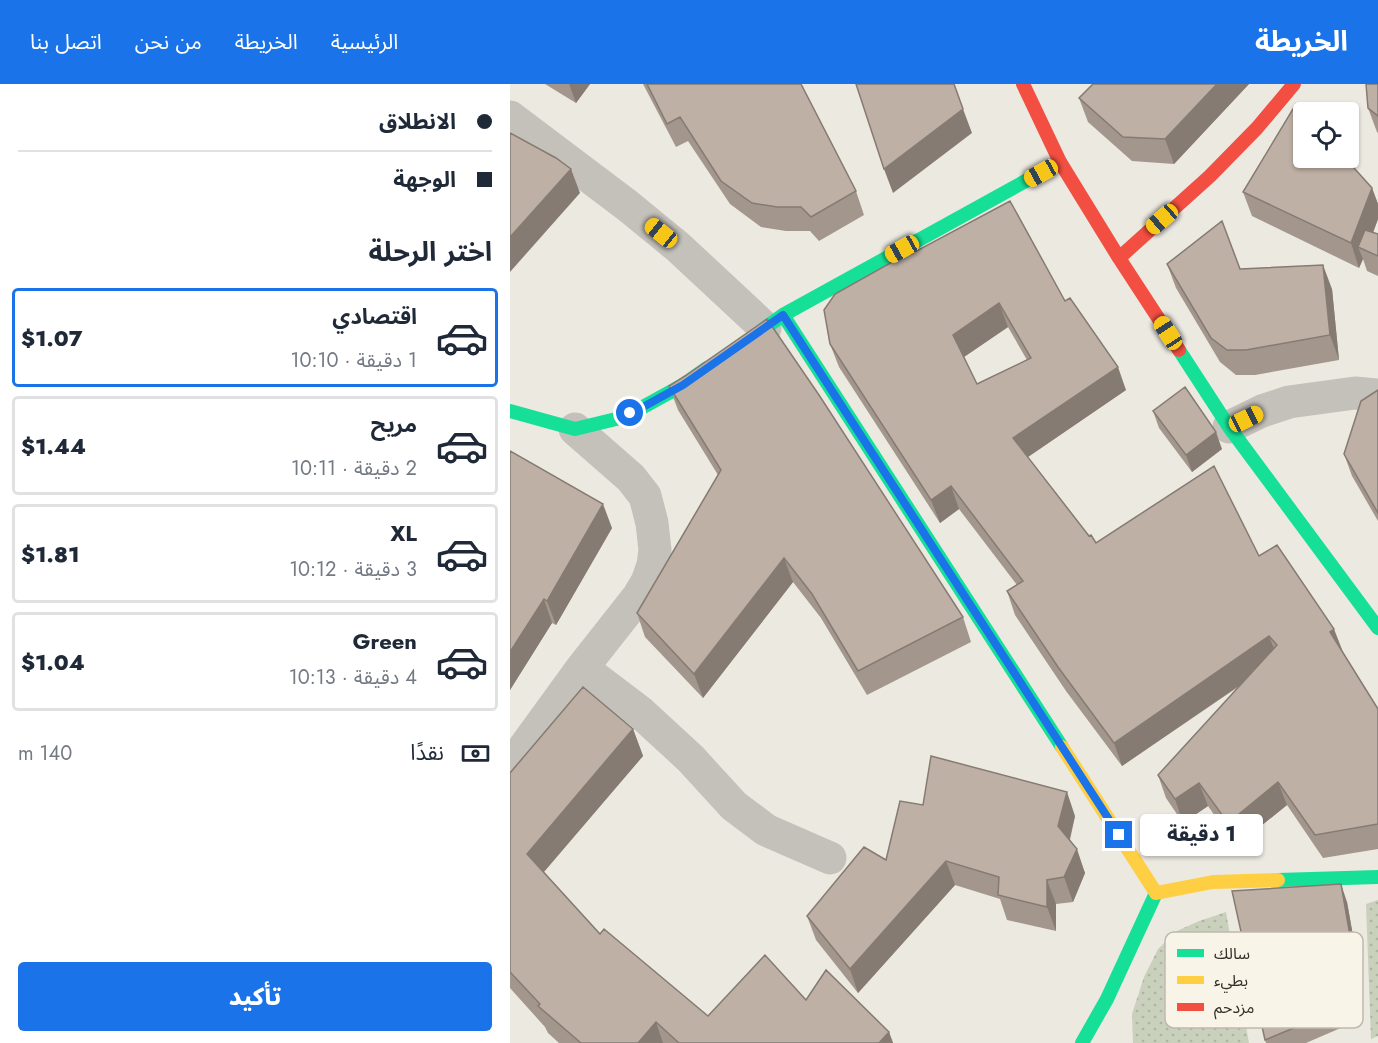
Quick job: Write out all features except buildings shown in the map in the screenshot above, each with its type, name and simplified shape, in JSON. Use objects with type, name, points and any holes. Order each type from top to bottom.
[{"type":"street","points":[[1023,84],[1060,162],[1119,258],[1229,427],[1378,628]]},
{"type":"street","points":[[1119,258],[1210,176],[1257,128],[1294,84]]},
{"type":"street","points":[[510,117],[628,206],[768,326],[1156,893]]},
{"type":"street","points":[[768,326],[1060,162]]},
{"type":"street","points":[[575,429],[616,418],[643,407],[683,385],[722,357]]},
{"type":"street","points":[[1229,427],[1262,411],[1290,402],[1355,393],[1378,395]]},
{"type":"street","points":[[510,411],[575,429],[631,478],[645,496],[652,523],[655,550],[647,582],[638,597],[582,668],[510,767]]},
{"type":"street","points":[[582,668],[640,712],[691,759],[734,806],[766,830],[830,858]]},
{"type":"street","points":[[1156,893],[1213,882],[1378,877]]},
{"type":"street","points":[[1082,1043],[1107,999],[1156,893]]},
{"type":"green space","points":[[1378,900],[1378,1036],[1371,1039],[1366,904]]},
{"type":"green space","points":[[1226,912],[1230,932],[1176,932]]},
{"type":"green space","points":[[1165,942],[1165,1028],[1246,1028],[1249,1043],[1133,1043],[1132,1014],[1144,977],[1158,949]]},
{"type":"traffic: fast","points":[[765,328],[783,315],[1060,162]]},
{"type":"traffic: fast","points":[[783,315],[1062,747]]},
{"type":"traffic: fast","points":[[1179,350],[1229,427],[1378,628]]},
{"type":"traffic: fast","points":[[510,411],[575,429],[616,419],[643,407],[683,385],[707,368]]},
{"type":"traffic: fast","points":[[1278,880],[1378,877]]},
{"type":"traffic: fast","points":[[1082,1043],[1107,999],[1156,893]]},
{"type":"traffic: slow","points":[[1062,747],[1156,893],[1213,882],[1278,880]]},
{"type":"traffic: jam","points":[[1023,84],[1060,162],[1179,350]]},
{"type":"traffic: jam","points":[[1119,258],[1210,176],[1257,128],[1294,84]]},
{"type":"route","points":[[630,413],[683,385],[783,315],[1119,835]]}]
